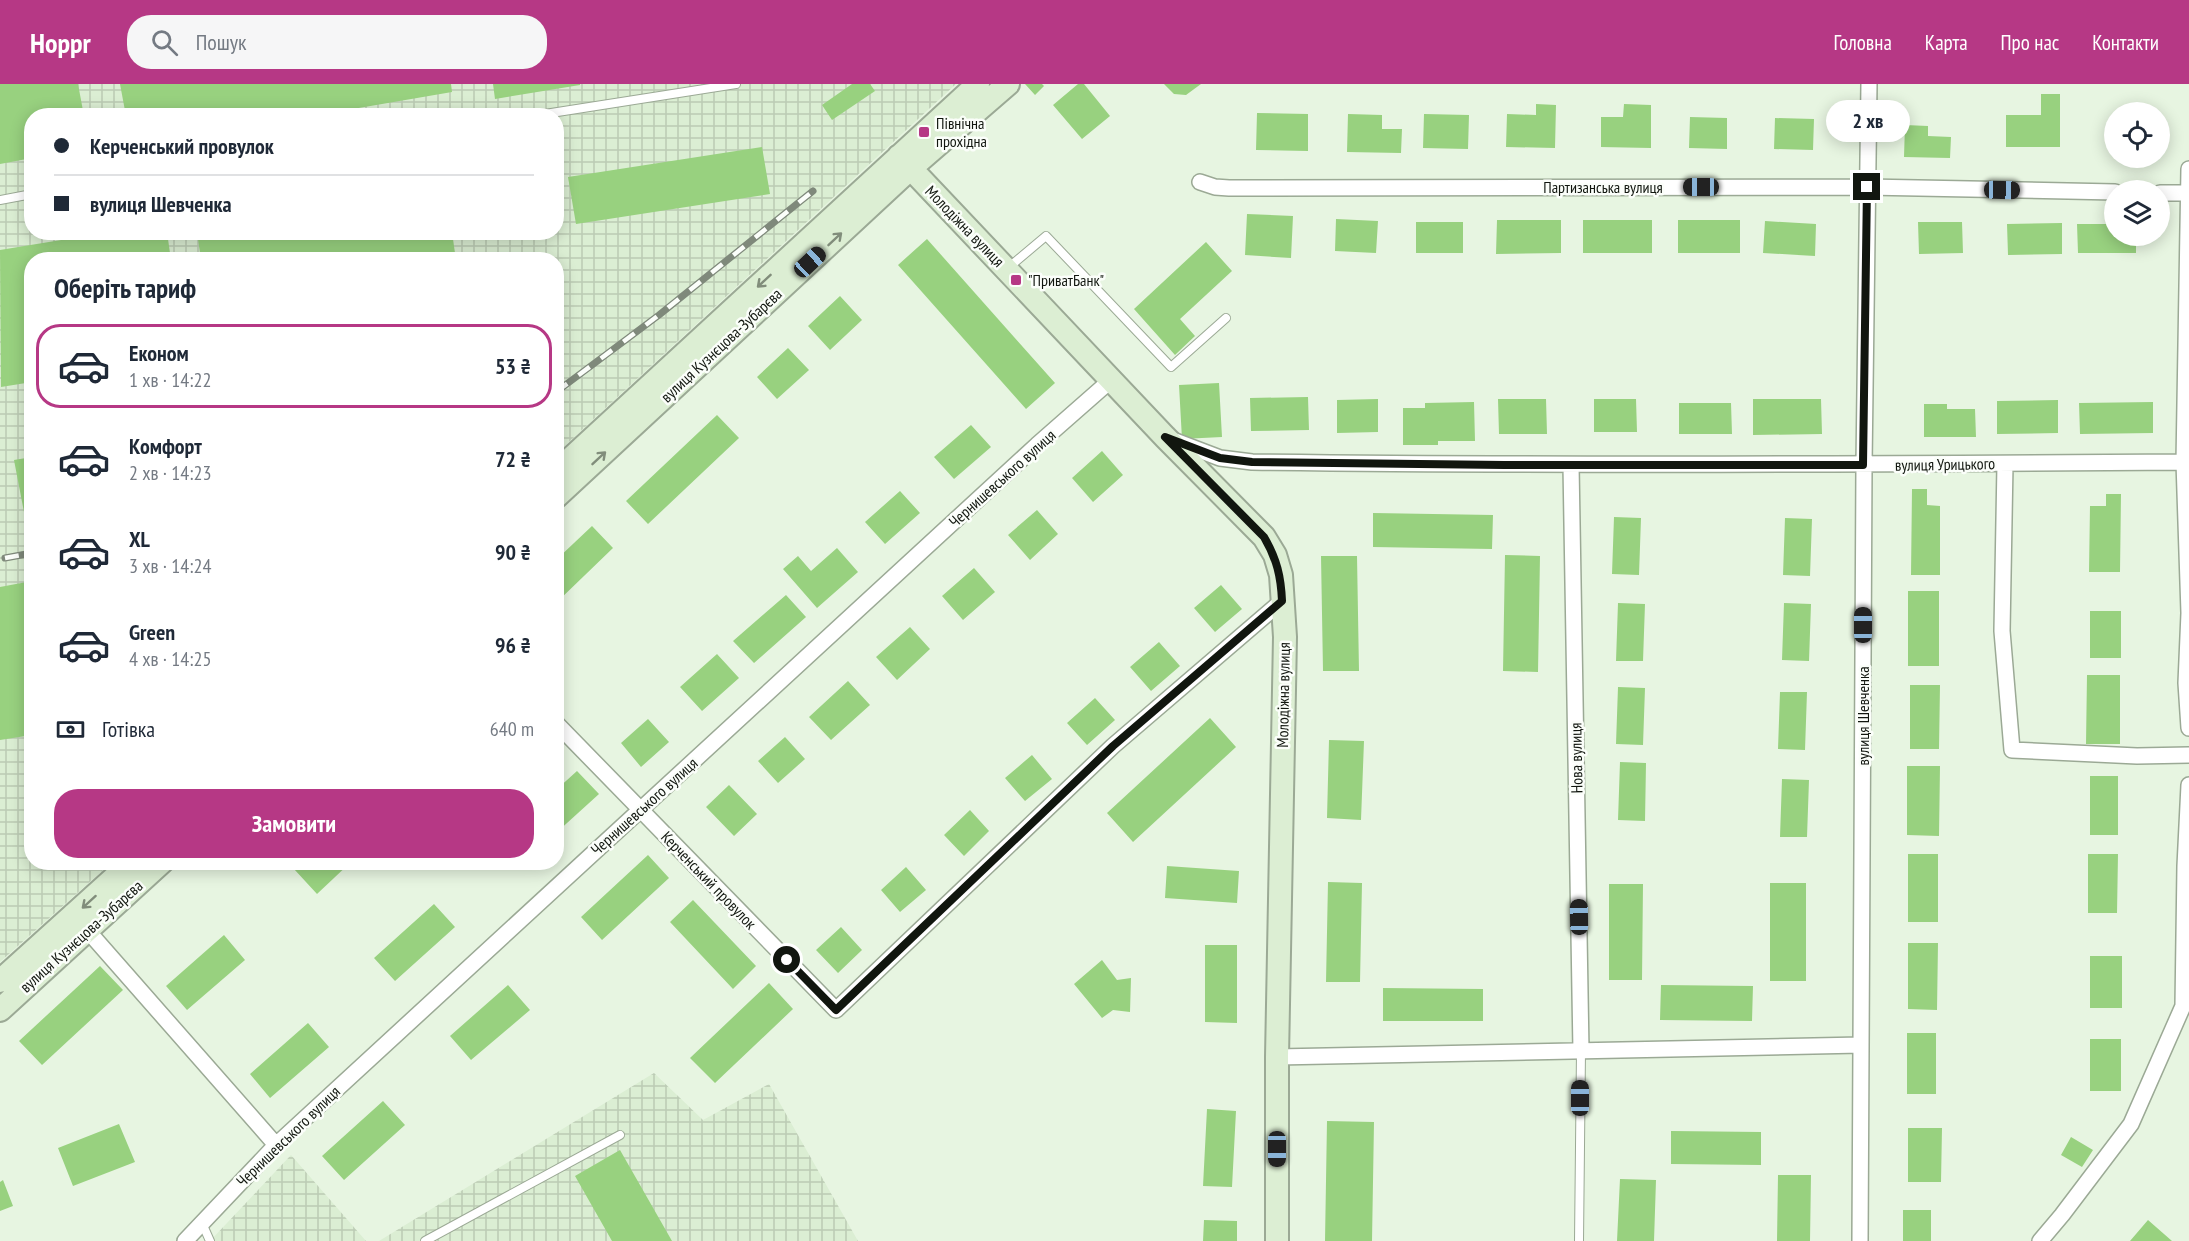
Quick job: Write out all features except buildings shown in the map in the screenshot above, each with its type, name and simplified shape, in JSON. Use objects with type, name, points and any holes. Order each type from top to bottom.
[{"type":"main road","points":[[905,162],[978,84]]},
{"type":"main road","points":[[905,162],[1008,84]]},
{"type":"main road","name":"Молодіжна вулиця","points":[[905,162],[1165,437],[1264,537],[1275,555],[1281,575],[1285,637],[1277,1057],[1277,1241]]},
{"type":"main road","name":"вулиця Кузнєцова-Зубарєва","points":[[564,465],[905,162]]},
{"type":"main road","name":"вулиця Кузнєцова-Зубарєва","points":[[564,489],[905,162]]},
{"type":"main road","name":"вулиця Кузнєцова-Зубарєва","points":[[0,981],[123,870]]},
{"type":"main road","name":"вулиця Кузнєцова-Зубарєва","points":[[0,1010],[153,870]]},
{"type":"street","name":"вулиця Шевченка","points":[[1860,1241],[1863,465],[1869,84]]},
{"type":"street","points":[[2189,169],[2186,462],[2189,613],[2186,683],[2189,728]]},
{"type":"street","name":"Партизанська вулиця","points":[[1200,182],[1215,187],[1229,188],[1867,187],[2104,192]]},
{"type":"street","points":[[2170,193],[2188,193]]},
{"type":"street","name":"Чернишевського вулиця","points":[[185,1241],[276,1145],[1037,445],[1111,380]]},
{"type":"street","name":"вулиця Урицького","points":[[1165,437],[1220,458],[1252,462],[1863,465],[2186,462]]},
{"type":"street","points":[[2005,464],[2002,631],[2012,750],[2137,756],[2189,755]]},
{"type":"street","name":"Нова вулиця","points":[[1571,465],[1581,1051]]},
{"type":"street","name":"Керченський провулок","points":[[564,731],[836,1010],[1113,746],[1282,601]]},
{"type":"street","points":[[2040,1241],[2131,1124],[2186,1005],[2185,866],[2189,785]]},
{"type":"street","points":[[88,931],[276,1145]]},
{"type":"street","points":[[1277,1057],[1861,1045]]},
{"type":"lane","points":[[564,111],[736,84]]},
{"type":"lane","points":[[0,200],[24,196]]},
{"type":"lane","points":[[1006,269],[1046,236],[1171,367],[1226,318]]},
{"type":"lane","points":[[1579,1241],[1581,1051]]},
{"type":"lane","points":[[425,1241],[620,1135]]},
{"type":"lane","points":[[202,1223],[210,1241]]},
{"type":"shaded area","points":[[0,84],[956,84],[564,447],[564,252],[24,252],[24,870],[103,870],[0,962]]},
{"type":"shaded area","points":[[654,1073],[703,1120],[769,1084],[858,1241],[379,1241]]},
{"type":"shaded area","points":[[291,1155],[366,1241],[210,1241]]},
{"type":"railway","points":[[564,386],[659,315],[813,191]]},
{"type":"railway","points":[[5,558],[24,554]]},
{"type":"place","name":"Північна прохідна","points":[[924,132]]},
{"type":"place","name":"\"ПриватБанк\"","points":[[1016,280]]},
{"type":"route","points":[[787,960],[836,1010],[1113,746],[1282,601],[1281,575],[1275,555],[1264,537],[1165,437],[1220,458],[1252,462],[1863,465],[1867,187]]}]
